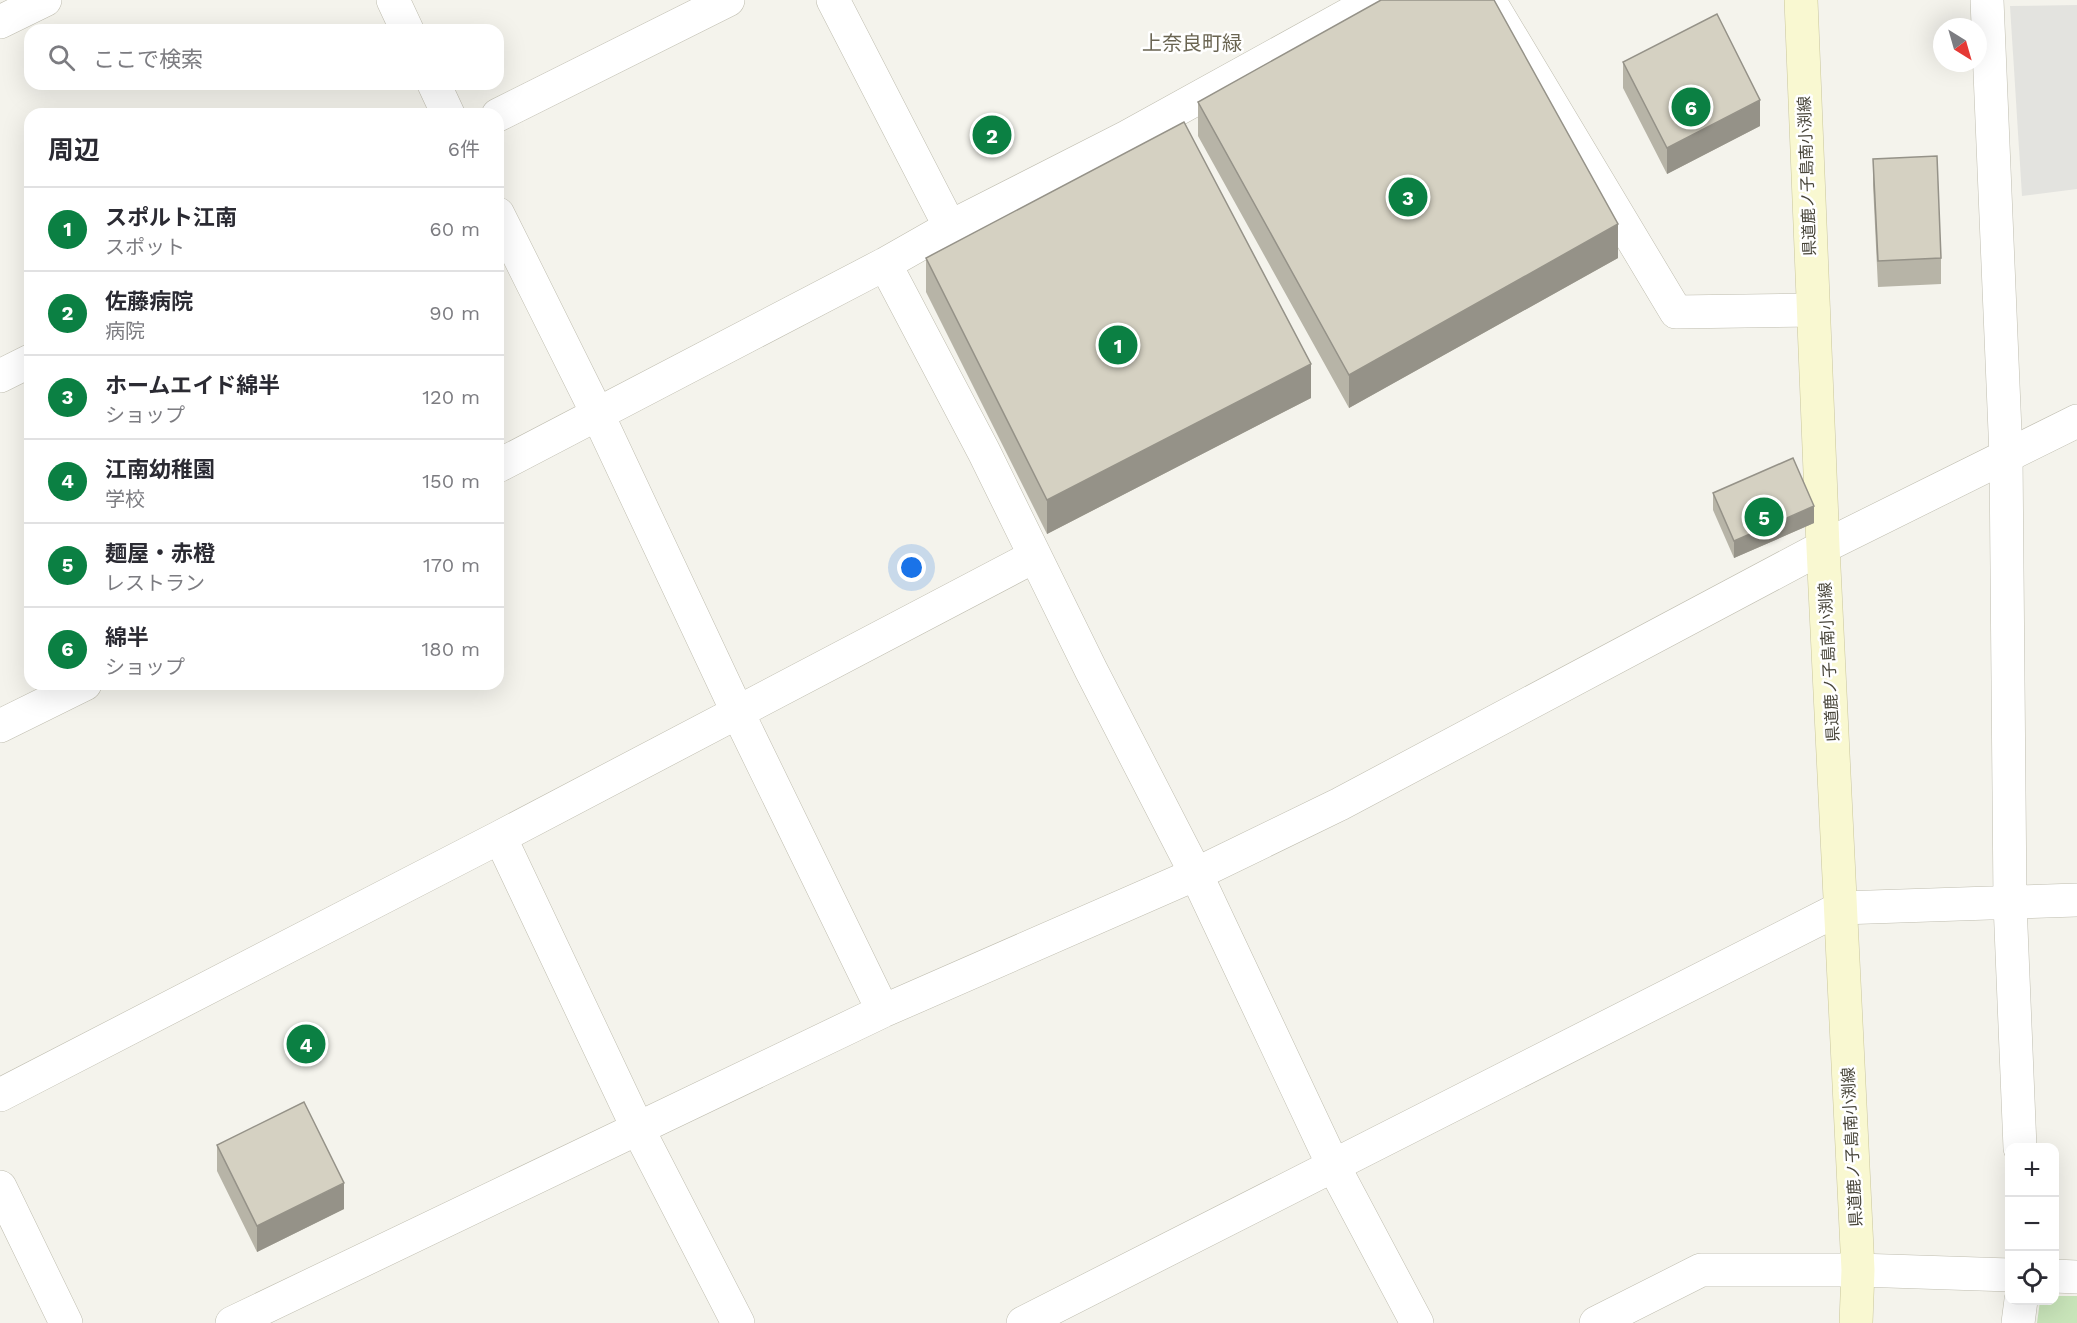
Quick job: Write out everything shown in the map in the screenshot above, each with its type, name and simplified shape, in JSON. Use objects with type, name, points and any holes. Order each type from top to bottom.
[{"type":"main road","name":"県道鹿ノ子島南小渕線","points":[[1801,0],[1823,547],[1858,1270],[1856,1323]]},
{"type":"street","points":[[0,22],[45,0]]},
{"type":"street","points":[[393,0],[404,24]]},
{"type":"street","points":[[504,112],[728,0]]},
{"type":"street","points":[[833,0],[950,227]]},
{"type":"street","points":[[504,463],[885,264],[950,227],[1126,137],[1376,0]]},
{"type":"street","points":[[1489,0],[1676,312],[1813,310]]},
{"type":"street","points":[[1987,0],[2006,456],[2010,903],[2020,1143]]},
{"type":"street","points":[[437,90],[445,108]]},
{"type":"street","points":[[504,226],[597,413],[737,711],[883,1011]]},
{"type":"street","points":[[885,264],[984,452],[1091,670],[1196,873],[1333,1166],[1417,1323]]},
{"type":"street","points":[[0,376],[24,364]]},
{"type":"street","points":[[250,1319],[883,1011],[1196,873],[1340,804],[1823,547],[2077,421]]},
{"type":"street","points":[[0,1095],[500,837],[1035,556]]},
{"type":"street","points":[[0,726],[73,690]]},
{"type":"street","points":[[500,837],[638,1129],[738,1323]]},
{"type":"street","points":[[1023,1323],[1841,908],[2077,900]]},
{"type":"street","points":[[0,1187],[66,1323]]},
{"type":"street","points":[[1596,1323],[1701,1270],[1858,1270],[2005,1275]]},
{"type":"street","points":[[2059,1276],[2077,1277]]},
{"type":"street","points":[[2018,1323],[2020,1305]]},
{"type":"green space","points":[[2059,1296],[2077,1296],[2077,1323],[2037,1323],[2039,1305],[2059,1305]]},
{"type":"shaded area","points":[[2077,5],[2077,189],[2022,196],[2010,6]]},
{"type":"building","points":[[1381,0],[1494,0],[1618,224],[1349,375],[1198,102]]},
{"type":"building","points":[[1717,14],[1760,100],[1667,148],[1623,62]]},
{"type":"building","points":[[1184,122],[1311,364],[1047,500],[926,258]]},
{"type":"building","points":[[1937,156],[1941,258],[1878,261],[1873,159]]},
{"type":"building","points":[[1793,458],[1814,506],[1734,541],[1713,493]]},
{"type":"building","points":[[304,1102],[344,1183],[257,1226],[217,1145]]},
{"type":"place","name":"綿半","points":[[1691,107]]},
{"type":"place","name":"佐藤病院","points":[[992,135]]},
{"type":"place","name":"ホームエイド綿半","points":[[1408,197]]},
{"type":"place","name":"スポルト江南","points":[[1118,345]]},
{"type":"place","name":"麺屋・赤橙","points":[[1764,517]]},
{"type":"place","name":"江南幼稚園","points":[[306,1044]]},
{"type":"district","name":"上奈良町緑","points":[[1192,43]]}]
